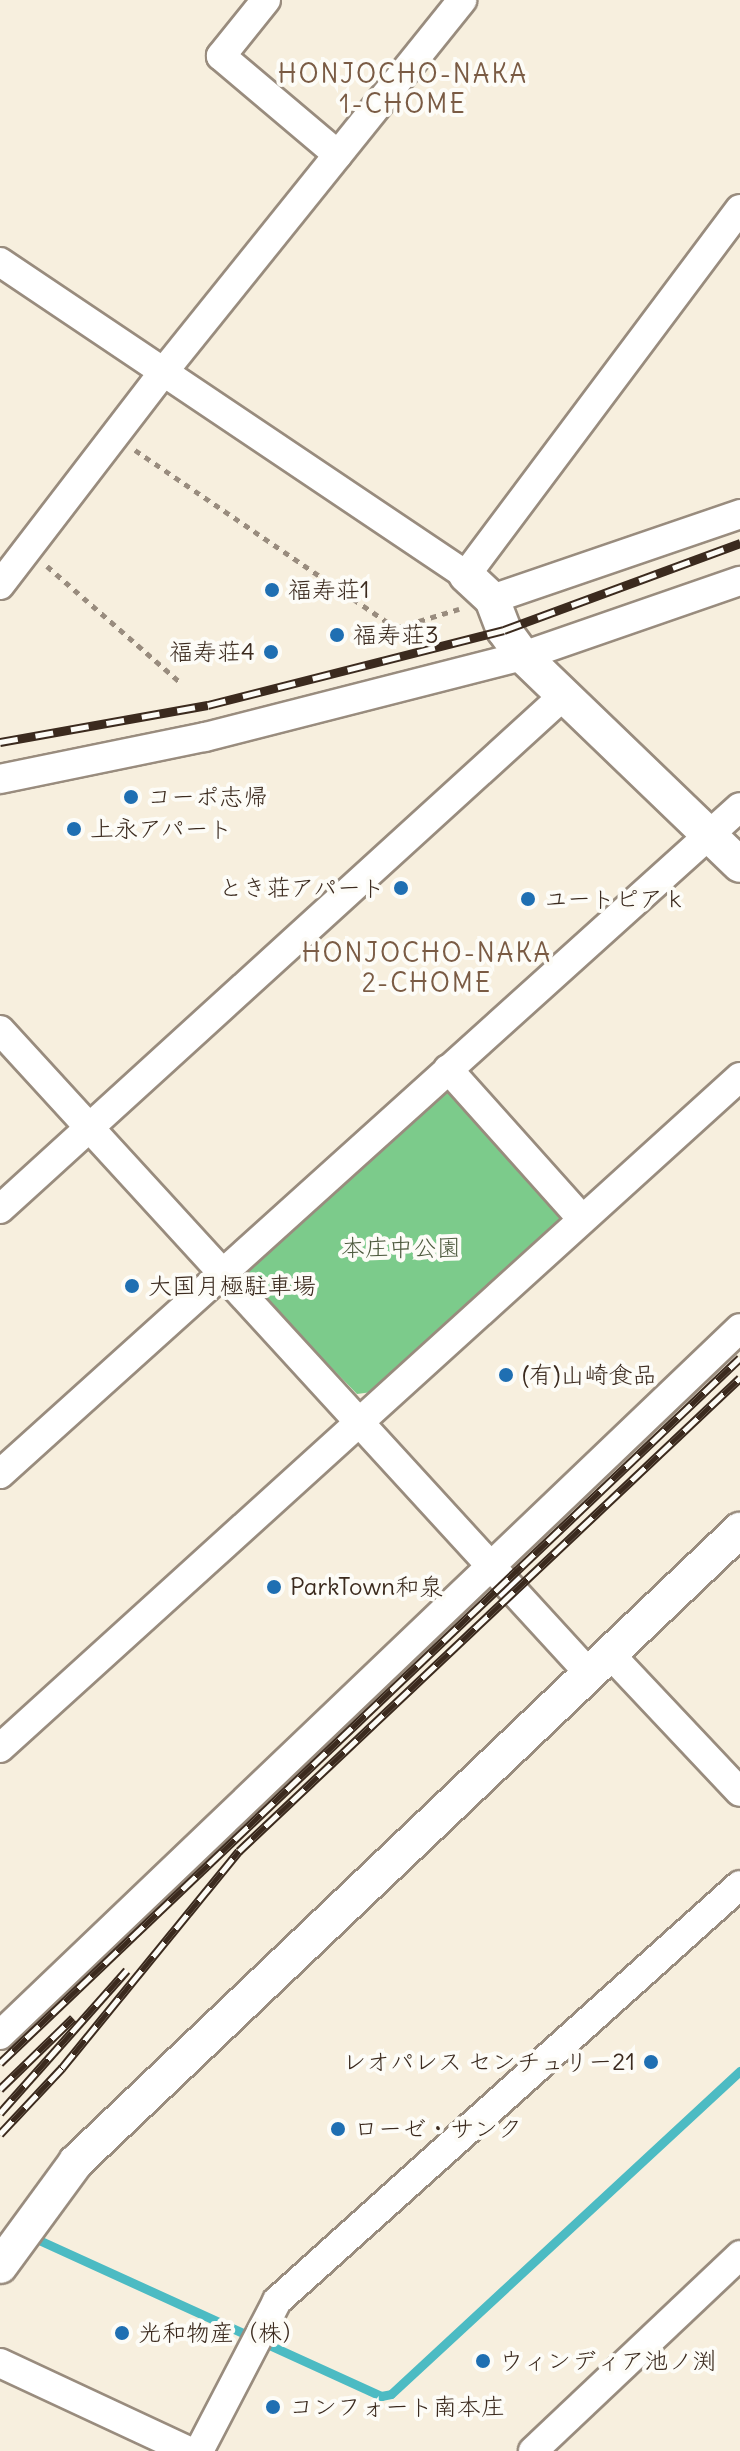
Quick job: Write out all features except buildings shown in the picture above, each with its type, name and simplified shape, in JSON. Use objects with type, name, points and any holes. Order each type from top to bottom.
[{"type":"street","points":[[266,0],[221,56],[338,155]]},
{"type":"street","points":[[0,585],[164,371],[462,0]]},
{"type":"street","points":[[466,575],[740,209]]},
{"type":"street","points":[[0,262],[466,575],[492,599],[504,630],[523,656],[562,697],[740,865]]},
{"type":"street","points":[[492,599],[740,514]]},
{"type":"street","points":[[0,779],[205,737],[523,656],[740,581]]},
{"type":"street","points":[[0,1209],[562,697]]},
{"type":"street","points":[[0,1474],[740,807]]},
{"type":"street","points":[[0,1030],[357,1423],[492,1564],[740,1792]]},
{"type":"street","points":[[448,1069],[581,1218]]},
{"type":"street","points":[[0,1748],[740,1077]]},
{"type":"street","points":[[0,2035],[740,1328]]},
{"type":"street","points":[[0,2266],[9,2231],[76,2162],[597,1661],[740,1530]]},
{"type":"street","points":[[199,2451],[277,2301],[740,1885]]},
{"type":"street","points":[[533,2451],[740,2255]]},
{"type":"street","points":[[0,2363],[189,2451]]},
{"type":"path","points":[[114,436],[396,628],[492,599]]},
{"type":"path","points":[[29,549],[181,683]]},
{"type":"green space","name":"本庄中公園","points":[[449,1087],[556,1203],[560,1223],[372,1392],[357,1394],[249,1283],[246,1268]]},
{"type":"waterway","points":[[41,2241],[381,2396],[391,2394],[740,2071]]},
{"type":"railway","points":[[0,742],[208,705],[504,630],[740,543]]},
{"type":"railway","points":[[0,2063],[740,1358]]},
{"type":"railway","points":[[0,2134],[62,2068],[239,1851],[740,1378]]},
{"type":"railway","points":[[0,2113],[127,1970]]},
{"type":"railway","points":[[0,2089],[73,2018]]},
{"type":"place","name":"福寿荘1","points":[[272,590]]},
{"type":"place","name":"福寿荘3","points":[[337,635]]},
{"type":"place","name":"福寿荘4","points":[[271,652]]},
{"type":"place","name":"コーポ志帰","points":[[131,797]]},
{"type":"place","name":"上永アパート","points":[[74,829]]},
{"type":"place","name":"とき荘アパート","points":[[401,888]]},
{"type":"place","name":"ユートピアｋ","points":[[528,899]]},
{"type":"place","name":"大国月極駐車場","points":[[132,1286]]},
{"type":"place","name":"(有)山崎食品","points":[[506,1375]]},
{"type":"place","name":"ParkTown和泉","points":[[274,1587]]},
{"type":"place","name":"レオパレス センチュリー21","points":[[651,2062]]},
{"type":"place","name":"ローゼ・サンク","points":[[338,2129]]},
{"type":"place","name":"光和物産（株）","points":[[122,2333]]},
{"type":"place","name":"ウィンディア池ノ渕","points":[[483,2361]]},
{"type":"place","name":"コンフォート南本庄","points":[[273,2407]]},
{"type":"district","name":"HONJOCHO-NAKA 1-CHOME","points":[[403,89]]},
{"type":"district","name":"HONJOCHO-NAKA 2-CHOME","points":[[427,968]]}]
